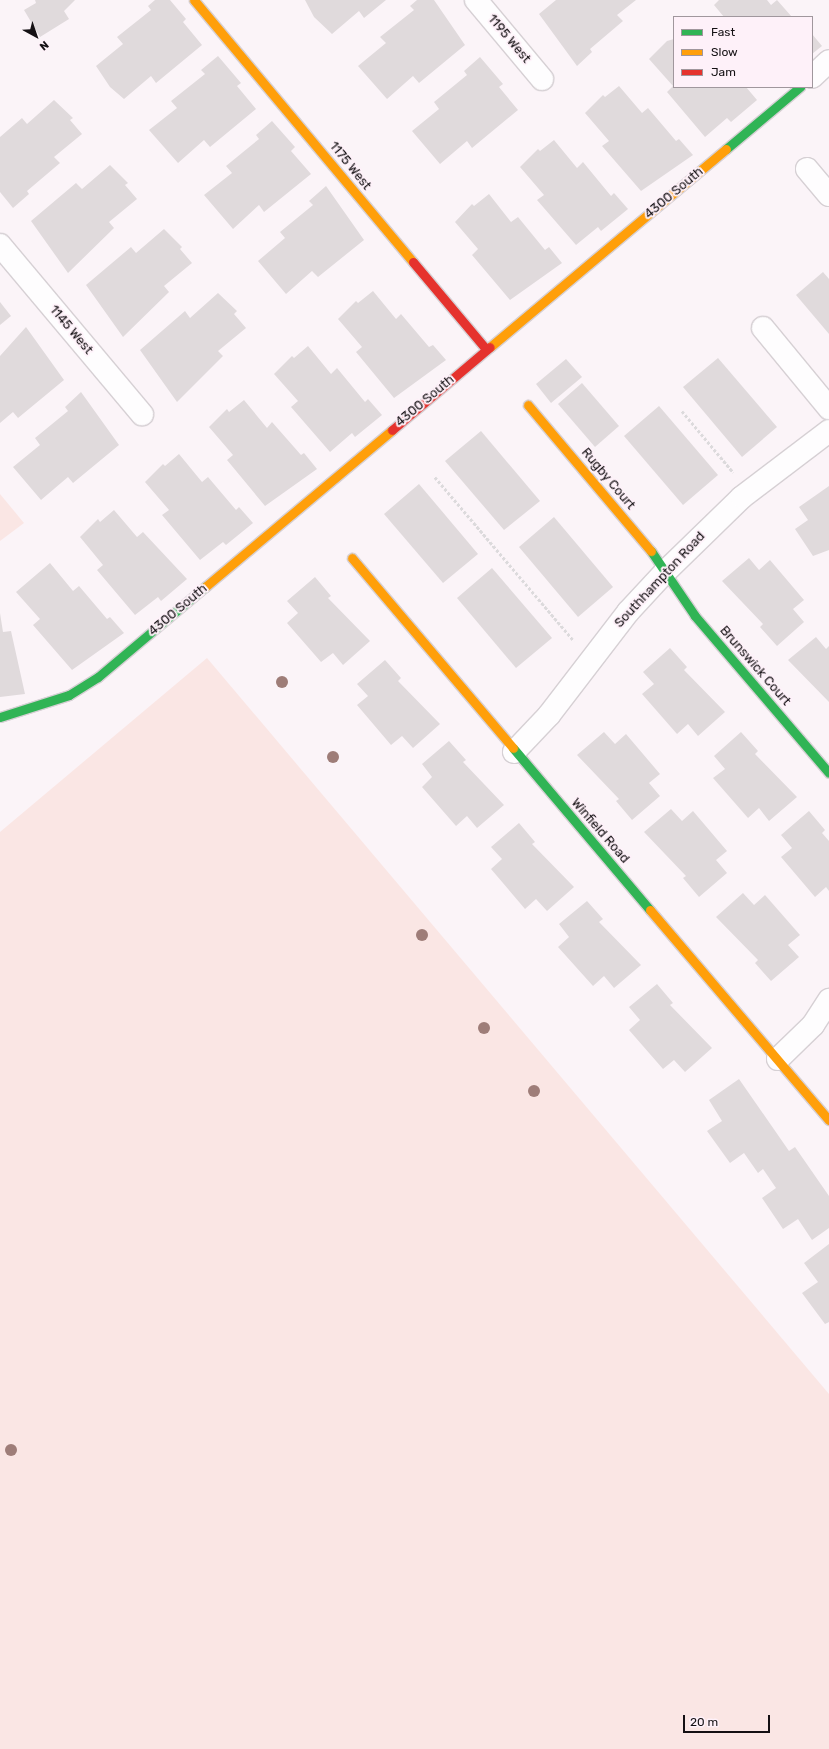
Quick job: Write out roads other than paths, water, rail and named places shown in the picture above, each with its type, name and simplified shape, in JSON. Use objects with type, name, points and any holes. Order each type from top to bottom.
[{"type":"street","name":"1175 West","points":[[194,0],[486,350]]},
{"type":"street","name":"1195 West","points":[[476,0],[542,79]]},
{"type":"street","points":[[813,76],[829,61]]},
{"type":"street","name":"4300 South","points":[[0,717],[45,705],[98,677],[799,88]]},
{"type":"street","points":[[807,169],[829,195]]},
{"type":"street","name":"1145 West","points":[[0,245],[142,414]]},
{"type":"street","points":[[763,328],[829,408]]},
{"type":"street","name":"Rugby Court","points":[[528,405],[665,572]]},
{"type":"street","name":"Southhampton Road","points":[[514,752],[549,715],[628,612],[665,572],[742,497],[829,431]]},
{"type":"street","name":"Winfield Road","points":[[352,558],[514,752],[778,1058],[829,1120]]},
{"type":"street","name":"Brunswick Court","points":[[665,572],[695,616],[829,774]]},
{"type":"street","points":[[778,1058],[813,1026],[829,1000]]}]
